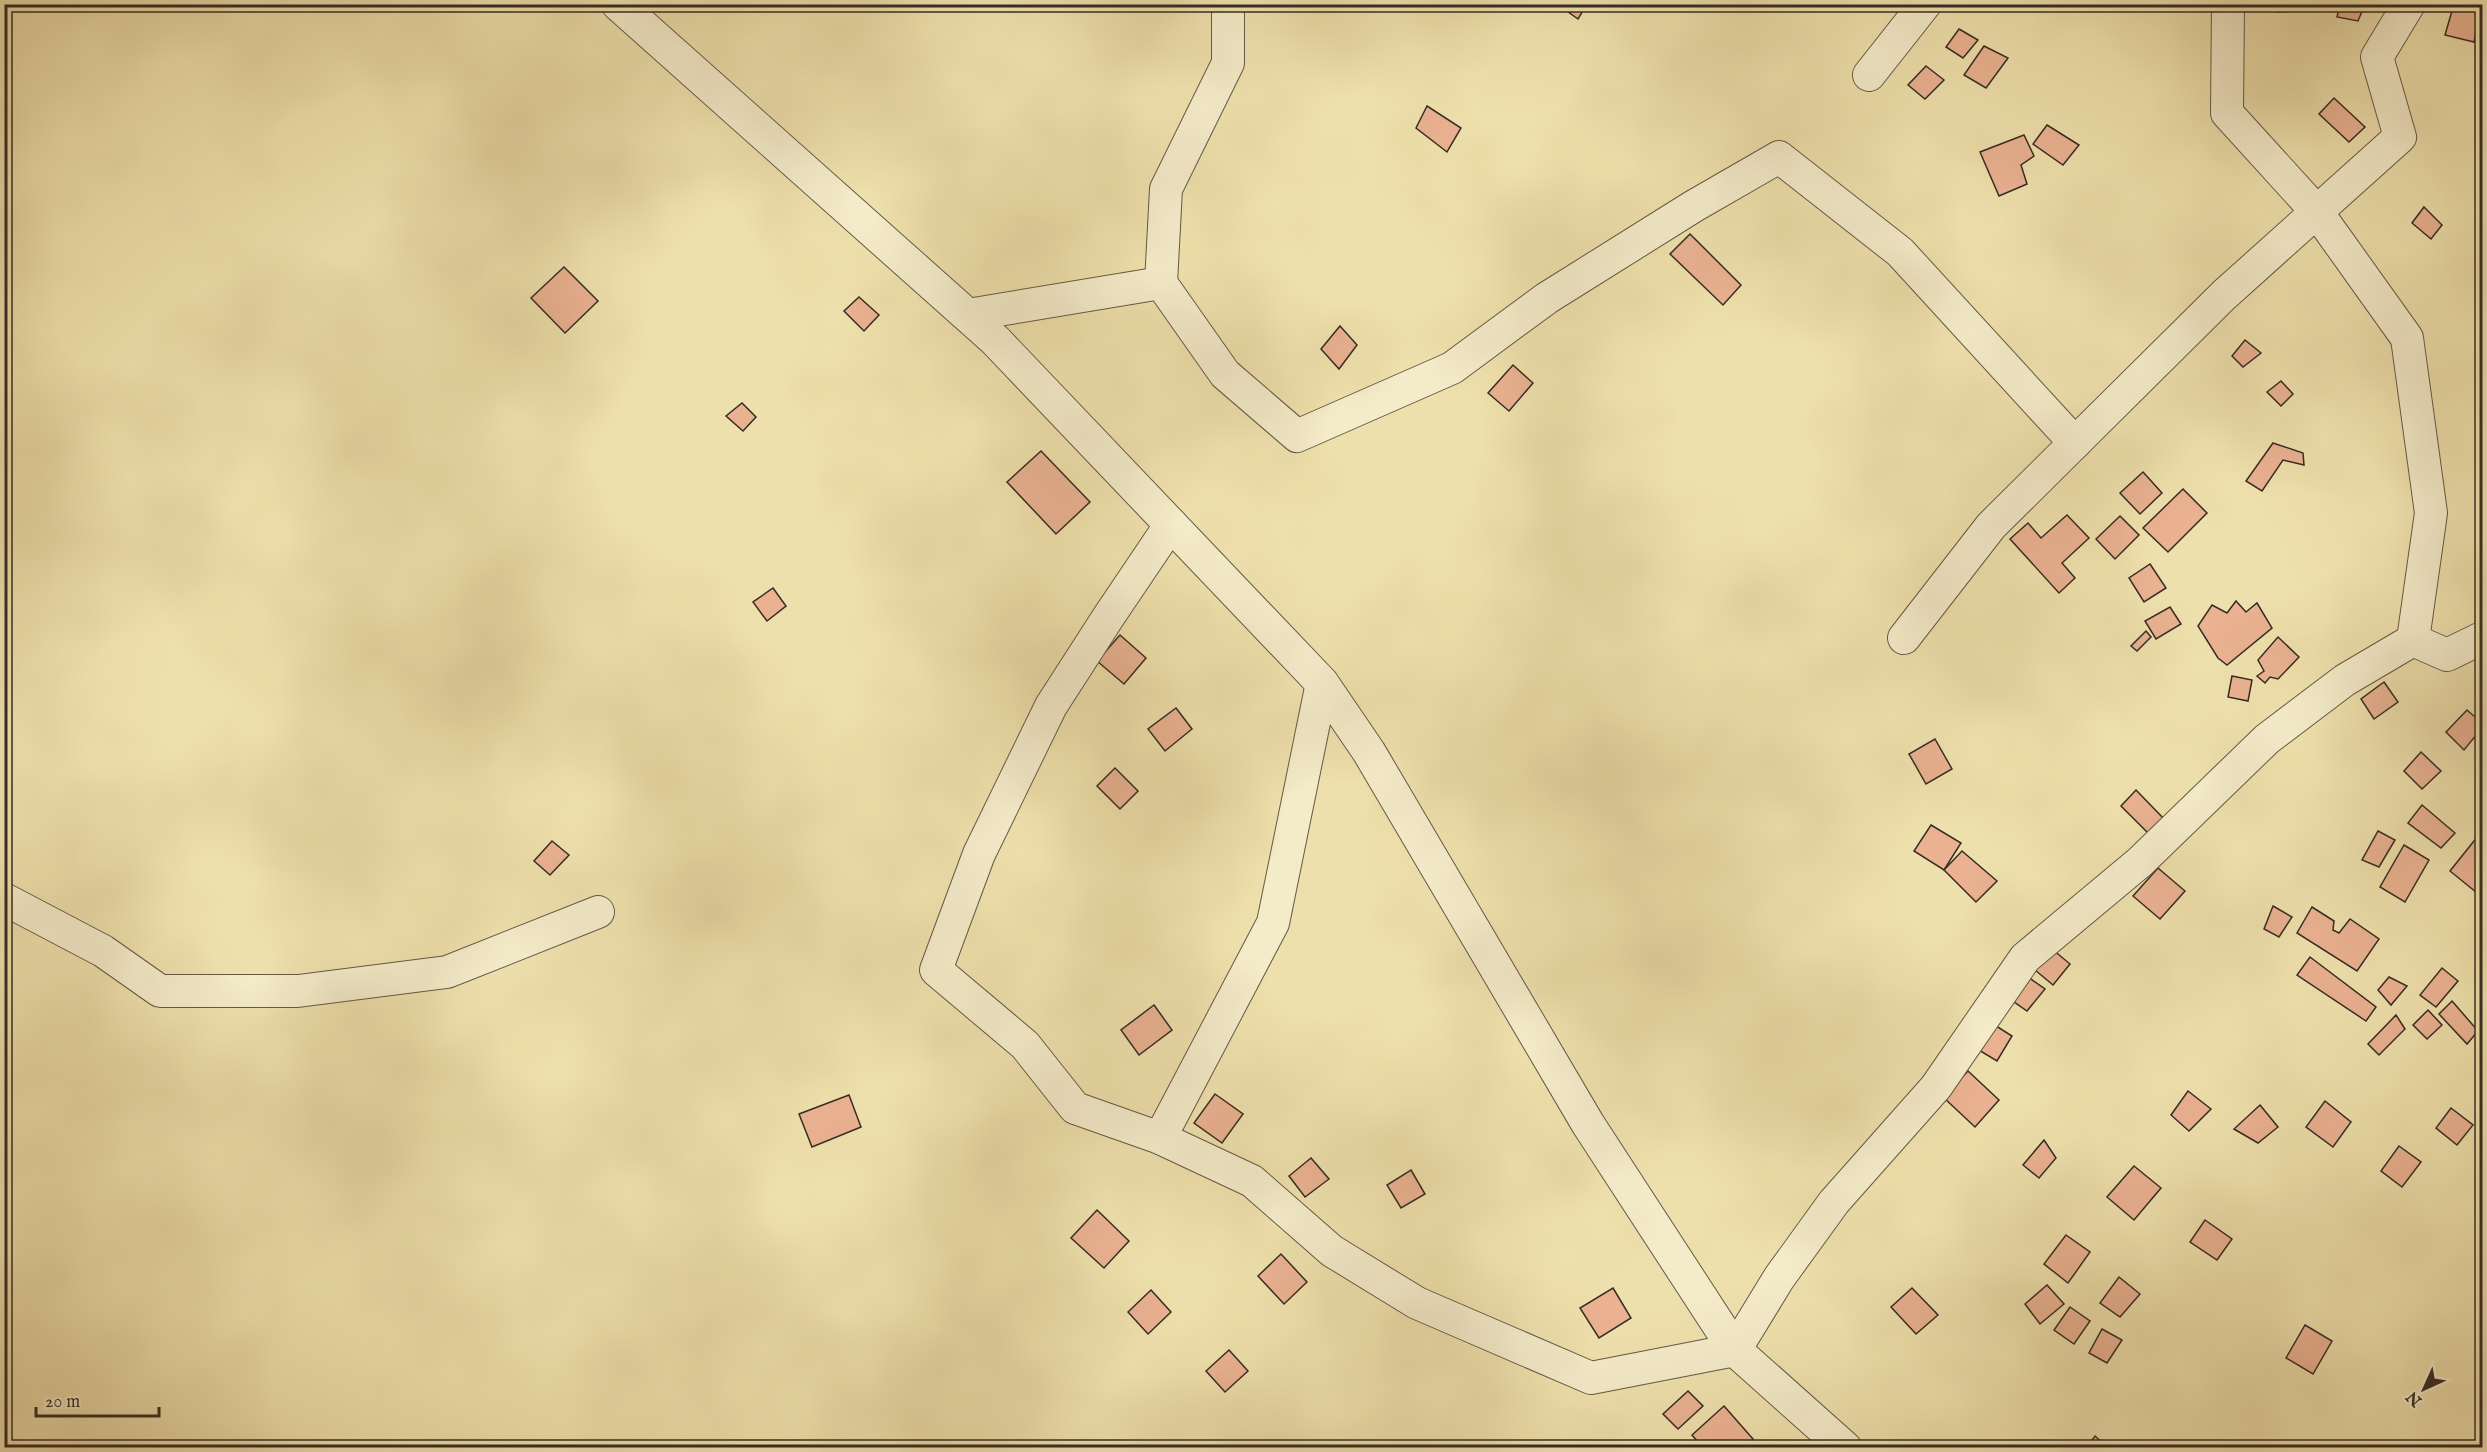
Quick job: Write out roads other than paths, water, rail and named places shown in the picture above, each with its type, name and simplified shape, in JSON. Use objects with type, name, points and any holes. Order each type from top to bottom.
[{"type":"street","points":[[618,4],[995,340],[1322,684],[1368,752],[1588,1124],[1736,1350],[1845,1448]]},
{"type":"street","points":[[1228,4],[1228,63],[1166,189],[1161,283],[1225,374],[1297,436],[1452,368],[1547,298],[1694,206],[1779,157],[1900,252],[2075,443]]},
{"type":"street","points":[[1869,75],[1925,4]]},
{"type":"street","points":[[2228,4],[2227,113],[2317,212],[2407,338],[2431,513],[2413,640]]},
{"type":"street","points":[[1904,638],[1990,526],[2224,295],[2400,137],[2377,57],[2409,4]]},
{"type":"street","points":[[968,315],[1161,283]]},
{"type":"street","points":[[1172,524],[1109,616],[1052,706],[979,854],[936,970],[1024,1045],[1075,1108],[1160,1138],[1252,1182],[1332,1251],[1417,1303],[1591,1378],[1736,1350],[1779,1278],[1834,1202],[1936,1087],[2025,958],[2140,862],[2267,740],[2345,680],[2413,640]]},
{"type":"street","points":[[2413,640],[2448,655],[2482,638]]},
{"type":"street","points":[[1160,1138],[1273,923],[1322,684]]},
{"type":"street","points":[[4,899],[103,951],[160,991],[298,991],[447,972],[598,912]]}]
